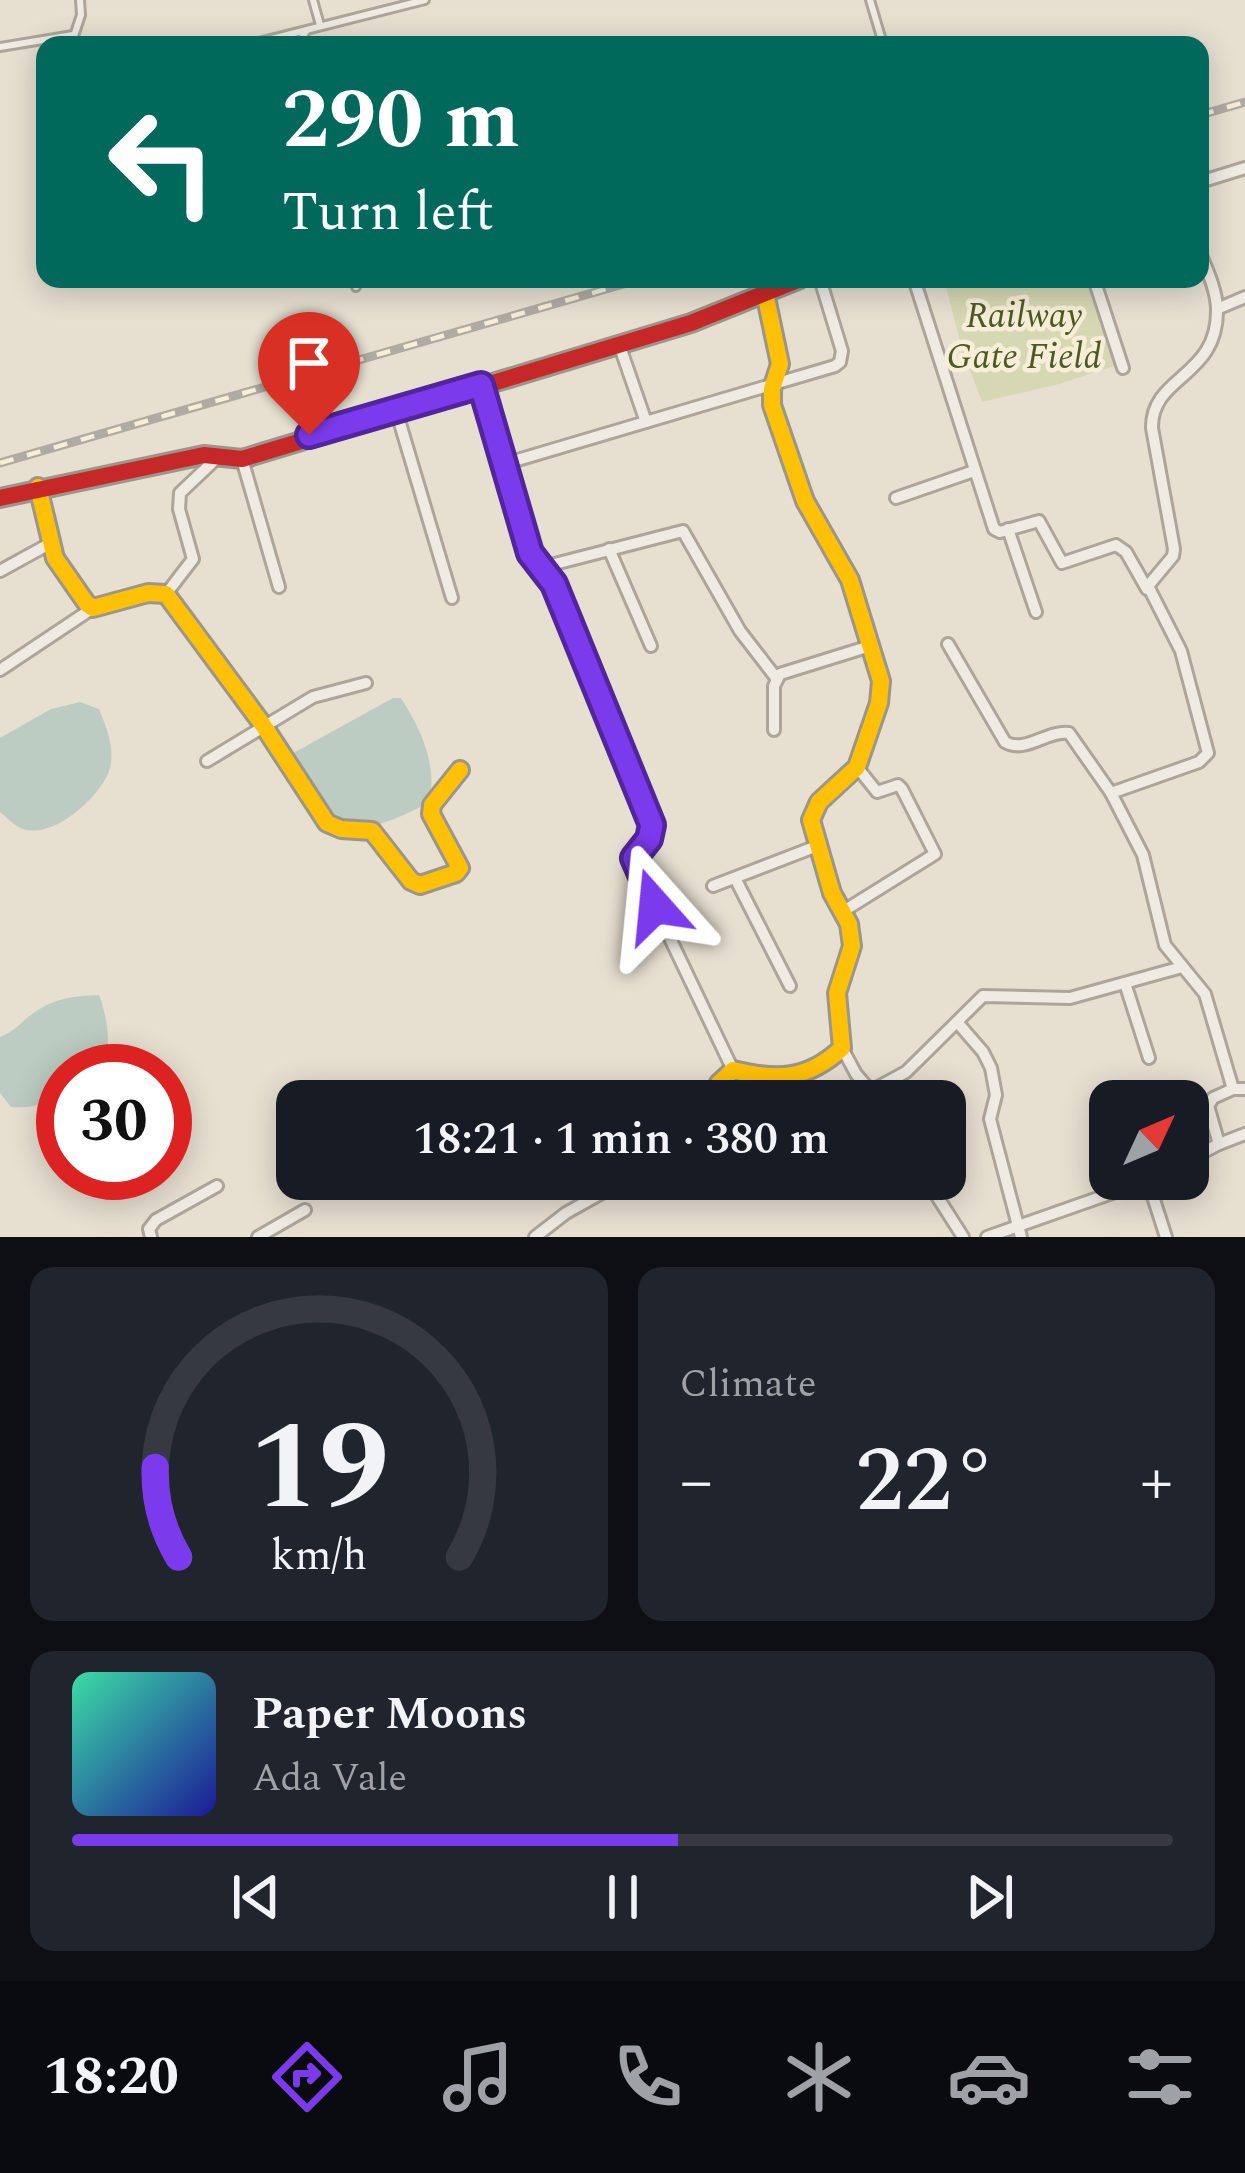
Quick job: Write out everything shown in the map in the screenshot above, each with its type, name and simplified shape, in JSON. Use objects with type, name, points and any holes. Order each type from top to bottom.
[{"type":"street","points":[[1209,179],[1245,168]]},
{"type":"street","points":[[1148,592],[1150,581],[1173,556],[1174,548],[1152,428],[1154,409],[1163,394],[1206,356],[1217,309],[1209,283]]},
{"type":"street","points":[[0,498],[204,454],[242,459],[692,323],[778,288]]},
{"type":"street","points":[[504,464],[840,362],[842,351],[823,288]]},
{"type":"street","points":[[917,288],[991,524],[1000,532],[1039,521],[1062,563],[1116,545],[1126,552],[1181,652],[1208,753],[1198,762],[1111,793]]},
{"type":"street","points":[[1097,288],[1123,368]]},
{"type":"street","points":[[765,293],[780,364],[772,405],[805,501],[850,580],[882,692],[857,767],[814,810],[812,830],[853,946],[837,993],[842,1048],[864,1080]]},
{"type":"street","points":[[1217,309],[1245,297]]},
{"type":"street","points":[[619,344],[646,422]]},
{"type":"street","points":[[481,385],[530,553],[543,567],[562,605],[652,825],[649,839],[634,858],[635,865],[733,1070]]},
{"type":"street","points":[[396,410],[452,598]]},
{"type":"street","points":[[166,594],[193,559],[179,509],[181,493],[219,456]]},
{"type":"street","points":[[242,459],[279,587]]},
{"type":"street","points":[[896,498],[974,471]]},
{"type":"street","points":[[38,487],[59,566],[93,608]]},
{"type":"street","points":[[1008,529],[1036,612]]},
{"type":"street","points":[[543,567],[683,531],[745,639],[777,679],[774,730]]},
{"type":"street","points":[[0,571],[51,543]]},
{"type":"street","points":[[609,549],[651,646]]},
{"type":"street","points":[[0,670],[93,608],[150,592],[166,594],[263,725],[327,823],[371,831],[411,881],[420,885],[460,868],[431,814],[432,805],[460,770]]},
{"type":"street","points":[[948,644],[1005,742],[1020,746],[1055,732],[1069,733],[1111,793],[1147,866],[1166,945],[1205,994],[1239,1089],[1213,1098],[1208,1106],[1219,1144]]},
{"type":"street","points":[[777,679],[787,671],[870,646]]},
{"type":"street","points":[[207,761],[313,697],[366,683]]},
{"type":"street","points":[[842,912],[935,854],[902,789],[898,785],[882,792],[873,789],[857,767]]},
{"type":"street","points":[[713,886],[817,846]]},
{"type":"street","points":[[735,878],[790,986]]},
{"type":"street","points":[[896,1080],[983,996],[1070,998],[1182,967]]},
{"type":"street","points":[[1125,983],[1149,1058]]},
{"type":"street","points":[[956,1022],[991,1068],[996,1095],[990,1119],[1018,1231]]},
{"type":"street","points":[[733,1070],[784,1080],[823,1068],[842,1048]]},
{"type":"street","points":[[722,1080],[733,1070]]},
{"type":"street","points":[[1209,1149],[1245,1134]]},
{"type":"street","points":[[151,1237],[149,1229],[156,1220],[217,1186]]},
{"type":"street","points":[[538,1236],[589,1200]]},
{"type":"street","points":[[939,1200],[961,1237]]},
{"type":"street","points":[[987,1237],[1018,1231],[1098,1200]]},
{"type":"street","points":[[1156,1200],[1166,1237]]},
{"type":"street","points":[[258,1237],[305,1210]]},
{"type":"lane","points":[[66,36],[73,35],[81,0]]},
{"type":"lane","points":[[313,0],[320,25]]},
{"type":"lane","points":[[279,36],[425,0]]},
{"type":"lane","points":[[870,0],[881,36]]},
{"type":"lane","points":[[303,36],[308,28]]},
{"type":"lane","points":[[0,45],[36,40]]},
{"type":"green space","name":"Railway Gate Field","points":[[946,288],[1096,288],[1115,355],[1114,366],[982,402]]},
{"type":"shaded area","points":[[393,698],[401,698],[426,748],[429,803],[384,823],[359,827],[337,822],[288,756]]},
{"type":"shaded area","points":[[80,702],[99,709],[111,749],[108,774],[94,795],[60,823],[35,831],[20,828],[0,812],[0,738],[51,709]]},
{"type":"shaded area","points":[[99,995],[108,1044],[36,1044],[36,1105],[11,1107],[0,1093],[0,1037],[48,1004]]},
{"type":"railway","points":[[1209,112],[1245,102]]},
{"type":"railway","points":[[0,463],[610,288]]},
{"type":"traffic: slow","points":[[722,1080],[733,1070],[764,1076],[804,1072],[842,1048],[837,993],[852,946],[849,924],[832,893],[811,820],[819,802],[857,767],[879,703],[881,681],[850,580],[805,501],[772,405],[780,364],[765,293]]},
{"type":"traffic: slow","points":[[38,487],[55,558],[87,604],[93,608],[148,593],[166,594],[263,725],[327,823],[372,831],[411,881],[420,885],[460,868],[431,814],[432,805],[460,770]]},
{"type":"traffic: jam","points":[[0,498],[204,455],[242,459],[691,323],[778,288]]},
{"type":"route","points":[[309,435],[481,385],[530,553],[554,584],[652,825],[649,839],[634,858],[655,906]]}]
